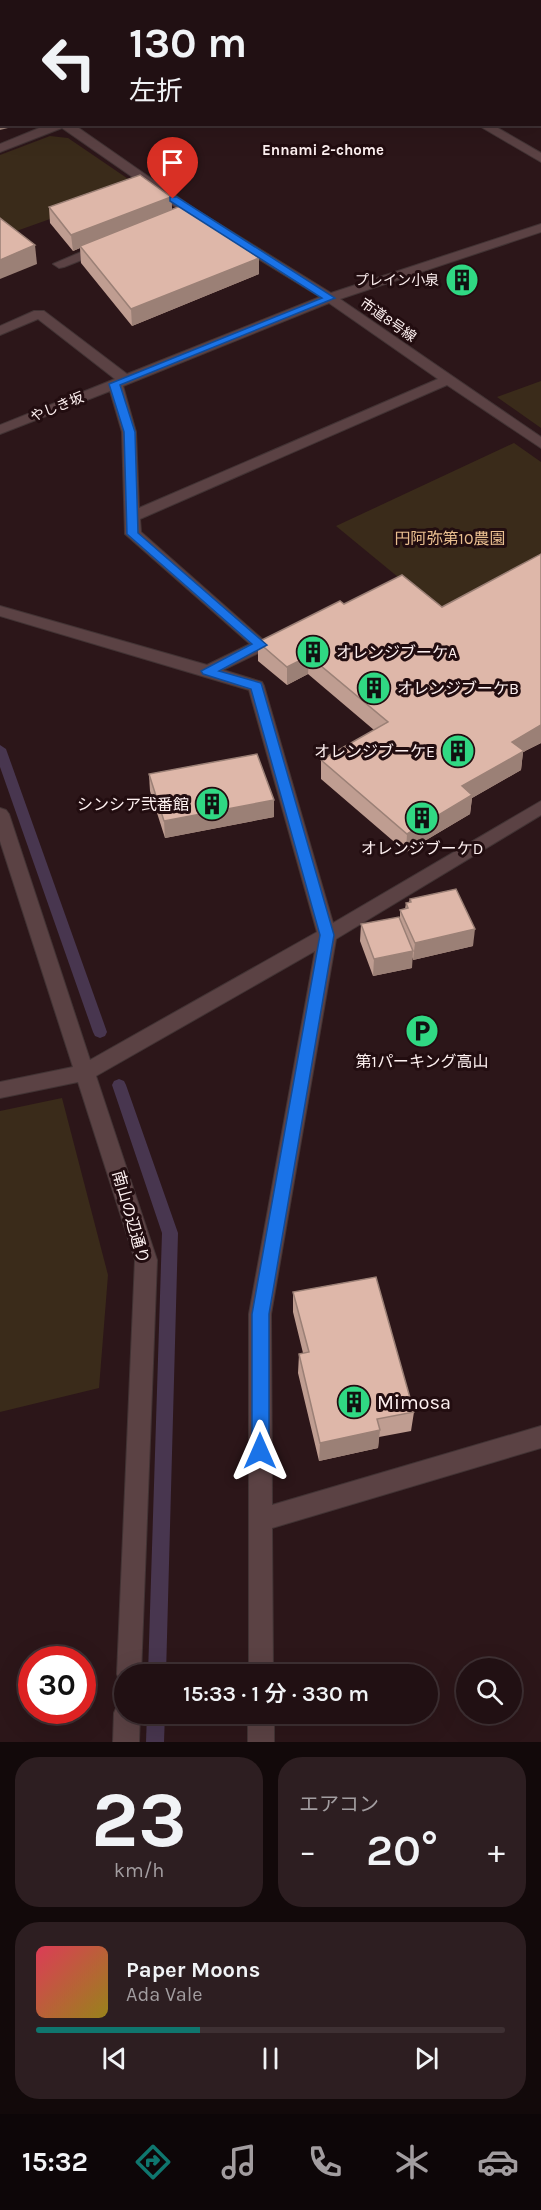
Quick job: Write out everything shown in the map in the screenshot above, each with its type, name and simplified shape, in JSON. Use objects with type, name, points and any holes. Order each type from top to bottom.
[{"type":"street","points":[[0,148],[58,126]]},
{"type":"street","name":"市道8号線","points":[[66,126],[186,214],[330,298],[541,444]]},
{"type":"street","points":[[485,126],[541,158]]},
{"type":"street","name":"やしき坂","points":[[0,430],[330,298],[541,228]]},
{"type":"street","points":[[59,264],[114,242]]},
{"type":"street","points":[[0,331],[39,314],[120,382],[129,432],[133,534],[261,645],[208,671]]},
{"type":"street","points":[[132,517],[447,380]]},
{"type":"street","points":[[0,612],[256,686],[327,935],[260,1314],[261,1664]]},
{"type":"street","points":[[0,1090],[86,1071],[327,935],[541,807]]},
{"type":"street","name":"南山の辺通り","points":[[0,814],[146,1260],[129,1664]]},
{"type":"street","points":[[261,1520],[541,1437]]},
{"type":"street","points":[[126,1742],[127,1724]]},
{"type":"street","points":[[261,1724],[261,1742]]},
{"type":"green space","points":[[50,136],[68,138],[140,187],[8,234],[0,228],[0,155]]},
{"type":"green space","points":[[541,381],[541,428],[497,397]]},
{"type":"green space","name":"円阿弥第10農園","points":[[514,443],[541,462],[541,556],[438,610],[336,526]]},
{"type":"green space","points":[[62,1098],[108,1275],[99,1388],[0,1412],[0,1111]]},
{"type":"building","points":[[140,175],[171,197],[71,235],[49,207]]},
{"type":"building","points":[[183,205],[259,258],[131,309],[80,246]]},
{"type":"building","points":[[0,218],[35,245],[0,260]]},
{"type":"building","points":[[541,554],[541,725],[512,742],[524,751],[462,786],[472,795],[407,834],[321,760],[388,722],[309,656],[287,667],[258,642],[340,601],[344,604],[402,575],[442,607]]},
{"type":"building","name":"シンシア弐番館","points":[[257,754],[274,800],[164,821],[149,774]]},
{"type":"building","points":[[456,889],[475,929],[415,943],[400,910],[408,908],[406,903],[411,902],[410,899]]},
{"type":"building","points":[[399,917],[413,951],[374,959],[361,924]]},
{"type":"building","name":"Mimosa","points":[[376,1277],[414,1412],[377,1419],[380,1430],[320,1443],[299,1354],[309,1352],[293,1292]]},
{"type":"waterway","points":[[0,749],[100,1032]]},
{"type":"waterway","points":[[119,1085],[170,1233],[157,1664]]},
{"type":"waterway","points":[[155,1742],[156,1724]]},
{"type":"place","name":"プレイン小泉","points":[[462,280]]},
{"type":"place","name":"オレンジブーケA","points":[[313,652]]},
{"type":"place","name":"オレンジブーケB","points":[[374,688]]},
{"type":"place","name":"オレンジブーケE","points":[[458,751]]},
{"type":"place","name":"シンシア弐番館","points":[[212,804]]},
{"type":"place","name":"オレンジブーケD","points":[[422,818]]},
{"type":"place","name":"第1パーキング高山","points":[[422,1031]]},
{"type":"place","name":"Mimosa","points":[[354,1402]]},
{"type":"district","name":"Ennami 2-chome","points":[[323,150]]},
{"type":"route","points":[[173,199],[330,298],[115,384],[129,432],[133,534],[261,645],[208,671],[256,686],[327,935],[260,1314],[260,1451]]}]
